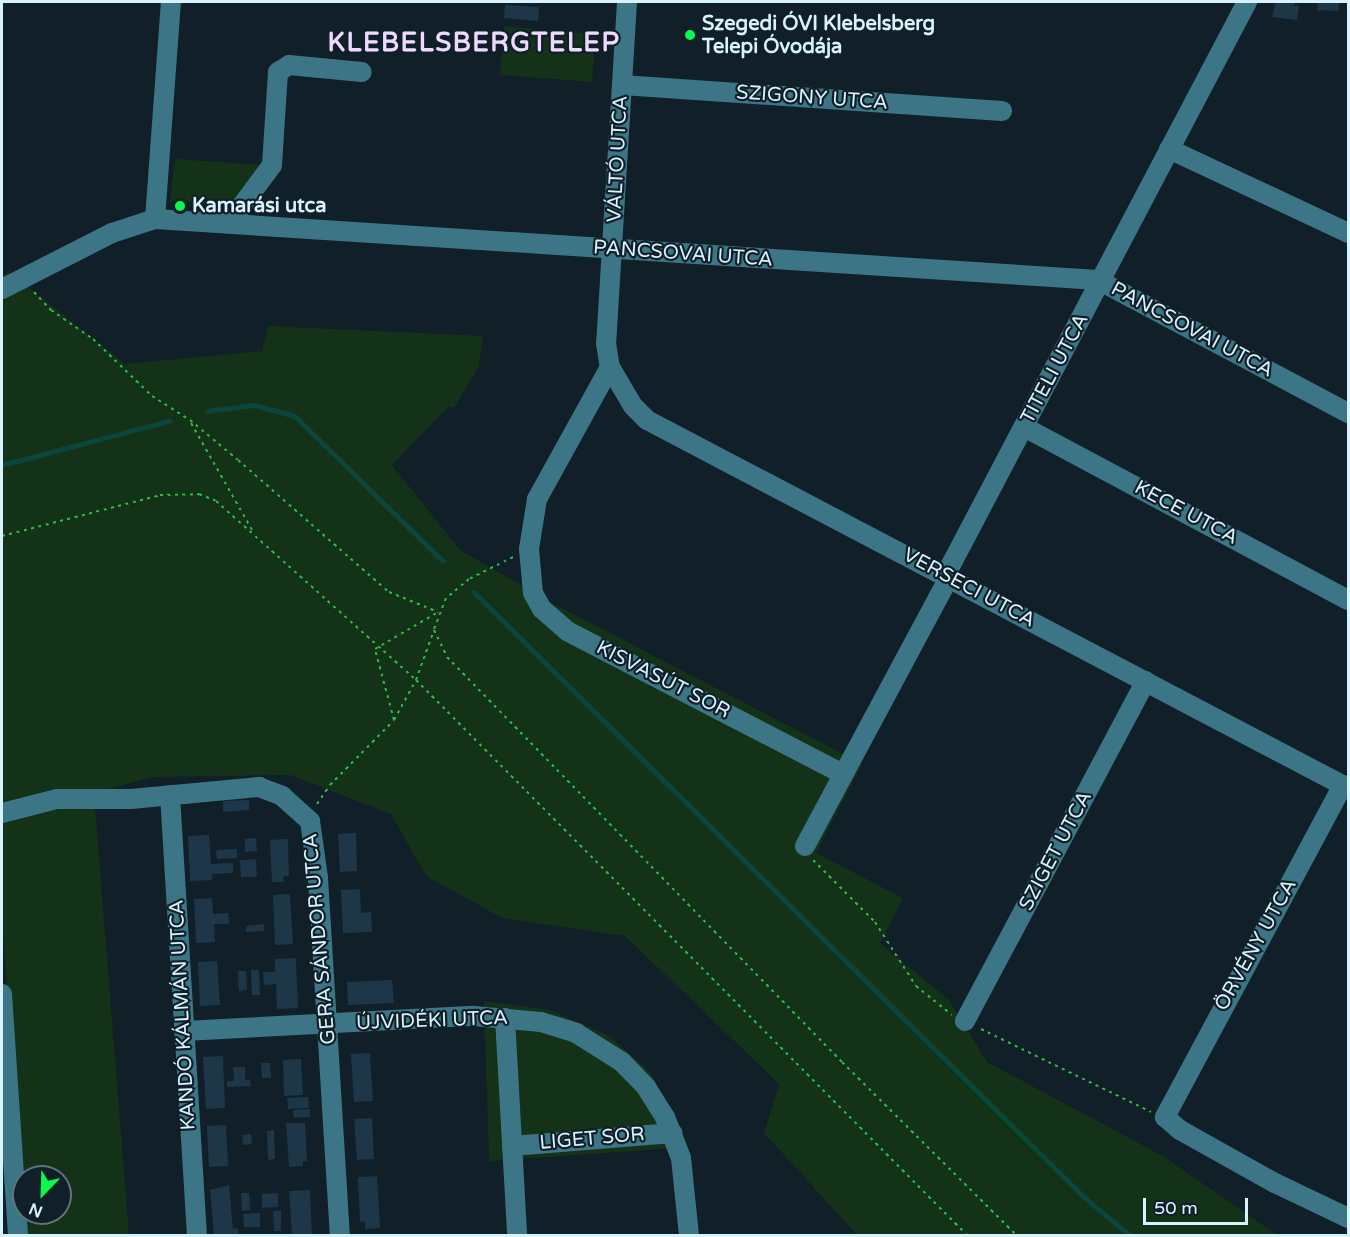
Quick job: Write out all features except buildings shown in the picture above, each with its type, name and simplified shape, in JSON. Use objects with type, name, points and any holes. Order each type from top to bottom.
[{"type":"street","points":[[155,219],[171,2]]},
{"type":"street","name":"VÁLTÓ UTCA","points":[[610,367],[606,343],[627,2]]},
{"type":"street","name":"TITELI UTCA","points":[[805,846],[947,577],[1098,280],[1247,2]]},
{"type":"street","points":[[229,223],[272,165],[278,72],[289,65],[362,72]]},
{"type":"street","name":"SZIGONY UTCA","points":[[622,85],[1002,111]]},
{"type":"street","points":[[1169,149],[1348,233]]},
{"type":"street","name":"PANCSOVAI UTCA","points":[[9,282],[112,233],[155,219],[1098,280],[1348,413]]},
{"type":"street","points":[[529,549],[537,500],[610,367]]},
{"type":"street","name":"VERSECI UTCA","points":[[610,367],[620,387],[647,420],[1346,787]]},
{"type":"street","name":"KECE UTCA","points":[[1024,427],[1348,600]]},
{"type":"street","name":"KISVASÚT SOR","points":[[529,549],[533,593],[543,609],[567,630],[843,774]]},
{"type":"street","name":"SZIGET UTCA","points":[[965,1022],[1146,681]]},
{"type":"street","name":"GERA SÁNDOR UTCA","points":[[2,813],[57,798],[170,795],[259,787],[282,796],[310,821],[328,1025],[340,1236]]},
{"type":"street","name":"ÖRVÉNY UTCA","points":[[1346,787],[1168,1106],[1165,1117],[1180,1130],[1348,1218]]},
{"type":"street","name":"KANDÓ KÁLMÁN UTCA","points":[[170,795],[197,1236]]},
{"type":"street","points":[[2,994],[18,1236]]},
{"type":"street","name":"ÚJVIDÉKI UTCA","points":[[184,1031],[474,1016],[559,1026],[608,1051],[646,1087],[672,1133],[685,1180],[688,1236]]},
{"type":"street","points":[[504,1018],[517,1236]]},
{"type":"street","name":"LIGET SOR","points":[[512,1146],[672,1133]]},
{"type":"path","points":[[9,282],[93,339],[152,396],[190,420],[389,592],[438,612]]},
{"type":"path","points":[[190,420],[254,533]]},
{"type":"path","points":[[2,536],[180,493],[216,501],[416,680],[968,1236]]},
{"type":"path","points":[[310,821],[330,785],[394,720],[416,680],[438,612],[446,598],[469,579],[529,549]]},
{"type":"path","points":[[394,720],[375,649],[438,612]]},
{"type":"path","points":[[434,630],[447,657],[842,1062],[1017,1236]]},
{"type":"green space","points":[[504,26],[596,34],[592,82],[500,75]]},
{"type":"green space","points":[[175,159],[265,165],[233,206],[170,201]]},
{"type":"green space","points":[[9,272],[125,364],[262,351],[268,326],[483,336],[479,366],[454,408],[448,407],[392,465],[460,550],[552,603],[862,764],[816,853],[903,898],[880,943],[949,1000],[987,1062],[1163,1156],[1277,1235],[857,1235],[764,1133],[779,1084],[625,936],[502,918],[426,876],[391,814],[290,775],[153,777],[94,793],[129,1235],[25,1235],[24,1225],[72,1225],[72,1165],[20,1165],[2,919],[2,276]]},
{"type":"green space","points":[[484,1001],[550,1010],[608,1035],[649,1071],[689,1147],[489,1161]]},
{"type":"waterway","points":[[207,411],[254,405],[295,416],[443,561]]},
{"type":"waterway","points":[[2,465],[169,421]]},
{"type":"waterway","points":[[474,592],[1084,1197],[1131,1236]]},
{"type":"place","name":"Szegedi ÓVI Klebelsberg Telepi Óvodája","points":[[690,35]]},
{"type":"place","name":"Kamarási utca","points":[[180,206]]},
{"type":"district","name":"KLEBELSBERGTELEP","points":[[474,43]]}]
